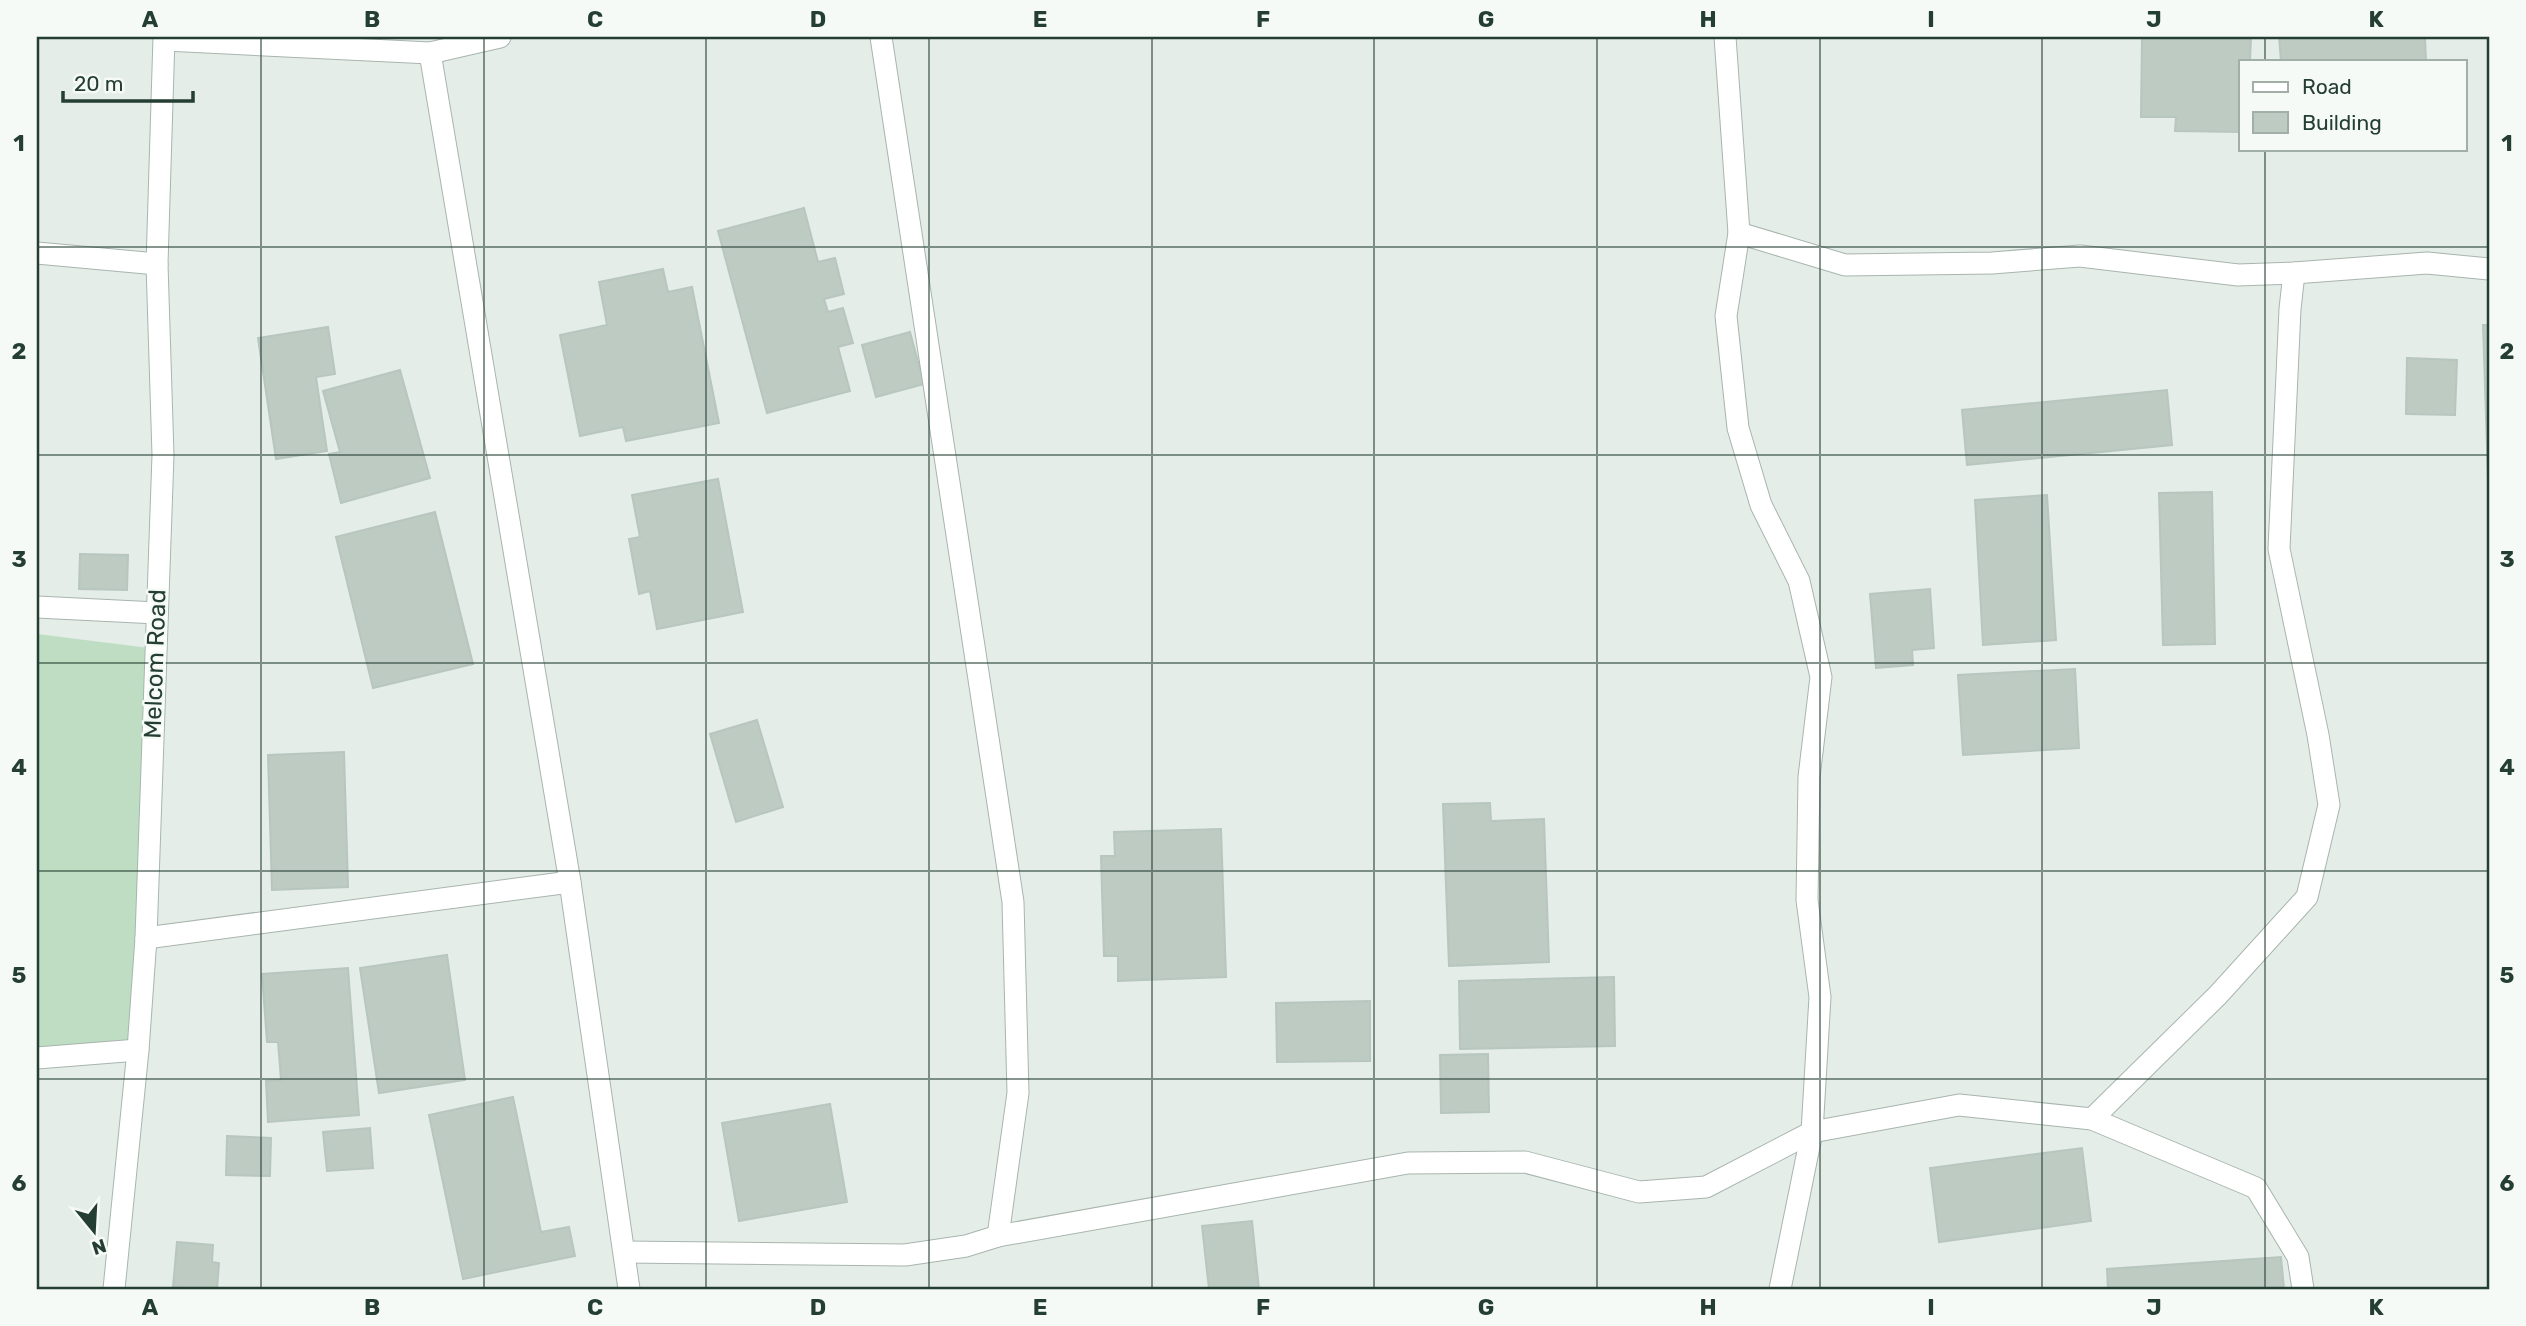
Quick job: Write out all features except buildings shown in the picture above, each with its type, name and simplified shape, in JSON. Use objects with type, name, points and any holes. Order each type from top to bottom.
[{"type":"street","points":[[164,38],[430,53],[499,37]]},
{"type":"street","points":[[881,37],[1013,902],[1018,1093],[998,1236]]},
{"type":"street","points":[[1725,37],[1739,233],[1726,316],[1738,428],[1761,505],[1799,581],[1821,677],[1809,777],[1807,900],[1820,997],[1812,1132],[1780,1289]]},
{"type":"street","name":"Melcom Road","points":[[114,1289],[138,1050],[146,938],[163,456],[157,264],[164,38]]},
{"type":"street","points":[[430,53],[570,882],[629,1289]]},
{"type":"street","points":[[1739,233],[1845,265],[1992,263],[2080,256],[2238,275],[2427,263],[2489,268]]},
{"type":"street","points":[[37,253],[157,264]]},
{"type":"street","points":[[2092,1119],[2218,995],[2307,897],[2323,831],[2329,805],[2318,735],[2278,550],[2294,273]]},
{"type":"street","points":[[37,607],[157,612]]},
{"type":"street","points":[[146,938],[570,882]]},
{"type":"street","points":[[37,1058],[138,1050]]},
{"type":"street","points":[[625,1252],[905,1255],[966,1246],[998,1236],[1408,1163],[1525,1162],[1639,1192],[1706,1187],[1812,1132],[1959,1105],[2092,1119],[2256,1188],[2298,1256],[2303,1289]]},
{"type":"green space","points":[[37,634],[149,648],[131,1043],[37,1051]]}]
